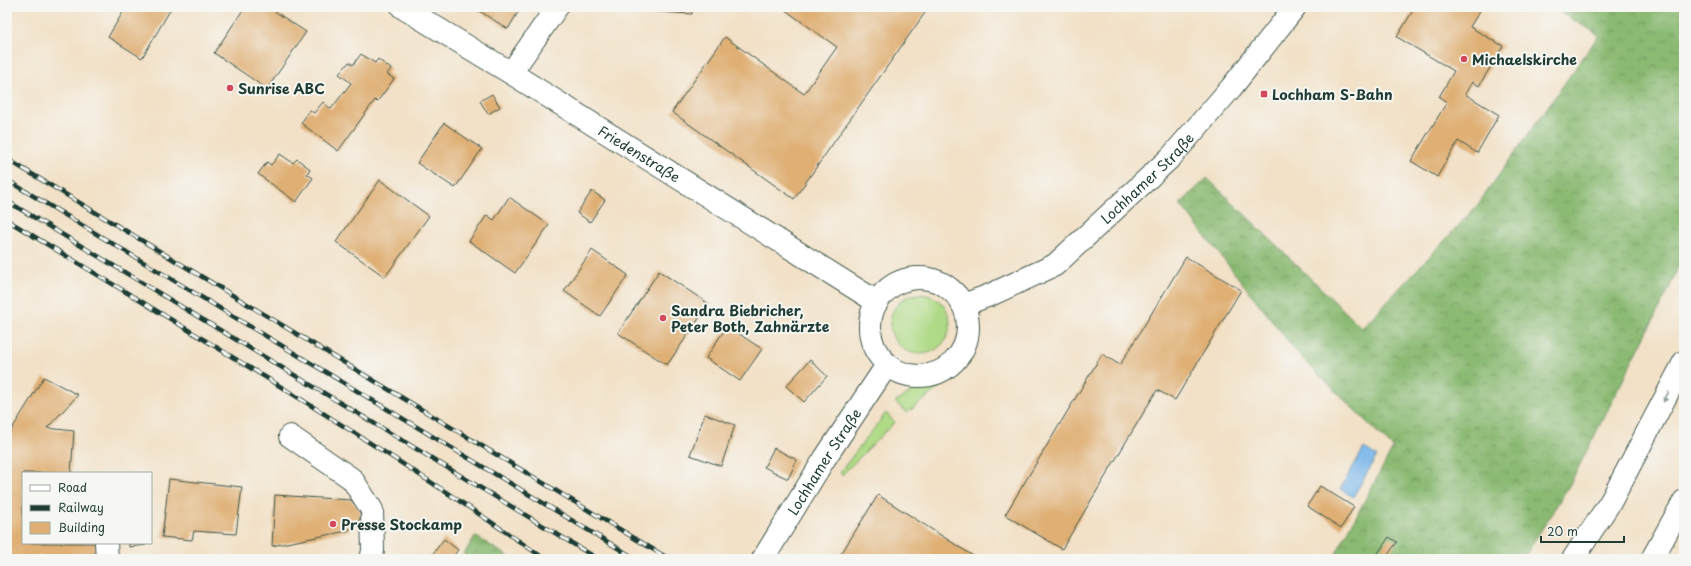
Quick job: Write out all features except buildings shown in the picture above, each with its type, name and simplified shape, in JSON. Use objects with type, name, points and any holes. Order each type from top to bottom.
[{"type":"main road","name":"Friedenstraße","points":[[402,7],[877,302]]},
{"type":"main road","points":[[511,74],[557,7]]},
{"type":"main road","name":"Lochhamer Straße","points":[[963,305],[990,295],[1055,265],[1171,157],[1231,88],[1295,7]]},
{"type":"main road","points":[[910,279],[931,279],[950,288],[963,305],[968,328],[962,351],[946,369],[932,375],[916,377],[901,373],[887,365],[874,347],[870,324],[877,302],[891,287],[910,279]]},
{"type":"main road","points":[[1573,559],[1611,500],[1684,362]]},
{"type":"main road","name":"Lochhamer Straße","points":[[763,559],[825,458],[887,365]]},
{"type":"main road","points":[[290,436],[352,479],[372,510],[373,551],[371,559]]},
{"type":"main road","points":[[1652,559],[1684,501]]},
{"type":"main road","points":[[106,544],[107,559]]},
{"type":"green space","points":[[1551,7],[1684,7],[1684,253],[1669,289],[1569,486],[1523,559],[1333,559],[1393,448],[1300,356],[1180,204],[1207,178],[1362,328],[1476,207],[1599,35]]},
{"type":"green space","points":[[914,294],[926,294],[937,299],[945,307],[950,318],[948,336],[937,349],[926,354],[914,354],[903,349],[895,341],[890,330],[890,318],[895,307],[903,299]]},
{"type":"green space","points":[[939,384],[940,387],[907,413],[895,402],[919,387]]},
{"type":"green space","points":[[886,413],[895,422],[842,475],[840,472]]},
{"type":"green space","points":[[475,536],[512,559],[461,559]]},
{"type":"water","points":[[1364,448],[1377,456],[1353,497],[1340,489]]},
{"type":"railway","points":[[7,159],[669,559]]},
{"type":"railway","points":[[7,180],[636,559]]},
{"type":"railway","points":[[7,201],[598,559]]},
{"type":"railway","points":[[7,220],[279,385],[413,470],[545,559]]},
{"type":"place","name":"Michaelskirche","points":[[1464,59]]},
{"type":"place","name":"Sunrise ABC","points":[[230,88]]},
{"type":"place","name":"Lochham S-Bahn","points":[[1264,94]]},
{"type":"place","name":"Sandra Biebricher, Peter Both, Zahnärzte","points":[[663,318]]},
{"type":"place","name":"Presse Stockamp","points":[[333,524]]}]
